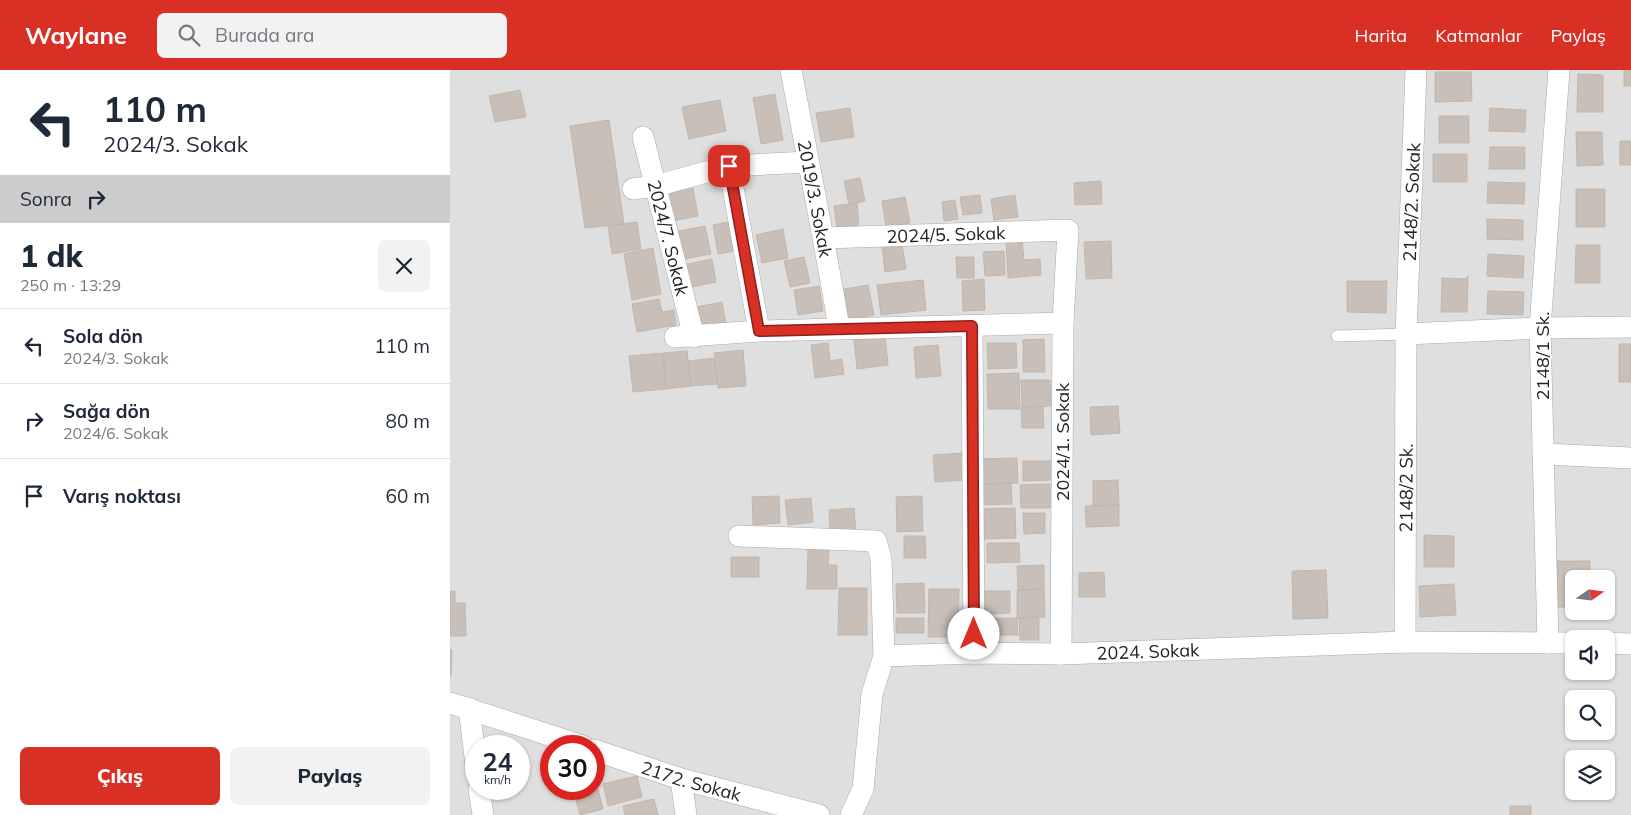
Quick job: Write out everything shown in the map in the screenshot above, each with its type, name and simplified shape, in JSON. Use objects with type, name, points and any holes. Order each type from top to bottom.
[{"type":"street","name":"2019/3. Sokak","points":[[791,70],[824,238],[839,328]]},
{"type":"street","name":"2148/2. Sokak","points":[[1406,334],[1416,70]]},
{"type":"street","name":"2148/1 Sk.","points":[[1548,643],[1540,328],[1559,70]]},
{"type":"street","name":"2024/7. Sokak","points":[[643,137],[655,186],[685,337],[759,331]]},
{"type":"street","points":[[633,190],[729,166],[808,162]]},
{"type":"street","points":[[729,166],[759,331],[1063,324]]},
{"type":"street","name":"2024/5. Sokak","points":[[824,238],[1068,230]]},
{"type":"street","name":"2024/1. Sokak","points":[[1061,654],[1063,324],[1068,230]]},
{"type":"street","points":[[972,326],[974,653]]},
{"type":"street","points":[[1406,334],[1540,328],[1631,327]]},
{"type":"street","name":"2148/2 Sk.","points":[[1405,642],[1406,334]]},
{"type":"street","points":[[1543,454],[1631,458]]},
{"type":"street","points":[[739,536],[876,540],[881,558],[884,656],[872,694],[863,789],[851,815]]},
{"type":"street","name":"2024. Sokak","points":[[884,656],[974,653],[1061,654],[1405,642],[1565,643]]},
{"type":"street","points":[[1615,644],[1631,644]]},
{"type":"street","points":[[460,706],[549,735]]},
{"type":"street","points":[[460,706],[468,735]]},
{"type":"street","name":"2172. Sokak","points":[[605,754],[681,779],[819,815]]},
{"type":"street","points":[[681,779],[686,815]]},
{"type":"street","points":[[481,800],[483,815]]},
{"type":"lane","points":[[1337,336],[1406,334]]},
{"type":"shaded area","points":[[450,70],[1631,70],[1631,815],[450,815]]},
{"type":"building","points":[[1624,70],[1631,70],[1631,86],[1624,86]]},
{"type":"building","points":[[1435,72],[1471,72],[1472,101],[1435,102]]},
{"type":"building","points":[[1578,74],[1603,75],[1603,112],[1577,112]]},
{"type":"building","points":[[520,90],[526,117],[495,122],[489,96]]},
{"type":"building","points":[[775,94],[783,140],[761,144],[753,98]]},
{"type":"building","points":[[720,100],[726,131],[689,139],[682,107]]},
{"type":"building","points":[[850,108],[854,137],[821,142],[816,113]]},
{"type":"building","points":[[1490,108],[1526,110],[1525,132],[1489,131]]},
{"type":"building","points":[[1439,116],[1469,116],[1469,143],[1439,143]]},
{"type":"building","points":[[609,120],[624,224],[585,228],[570,126]]},
{"type":"building","points":[[1576,132],[1602,132],[1603,165],[1577,166]]},
{"type":"building","points":[[1620,141],[1631,141],[1631,165],[1620,165]]},
{"type":"building","points":[[1490,147],[1525,147],[1525,169],[1489,169]]},
{"type":"building","points":[[1433,154],[1467,154],[1467,182],[1433,182]]},
{"type":"building","points":[[860,178],[865,201],[849,205],[844,181]]},
{"type":"building","points":[[1101,181],[1102,204],[1075,205],[1074,183]]},
{"type":"building","points":[[1488,182],[1525,183],[1524,204],[1487,203]]},
{"type":"building","points":[[693,188],[698,216],[672,221],[667,193]]},
{"type":"building","points":[[1576,189],[1605,189],[1605,227],[1576,227]]},
{"type":"building","points":[[980,195],[982,213],[963,215],[960,197]]},
{"type":"building","points":[[1015,195],[1018,217],[994,220],[991,199]]},
{"type":"building","points":[[905,197],[910,223],[886,227],[882,201]]},
{"type":"building","points":[[955,200],[958,219],[944,221],[942,202]]},
{"type":"building","points":[[857,203],[859,225],[837,227],[834,206]]},
{"type":"building","points":[[1487,219],[1523,220],[1523,240],[1487,239]]},
{"type":"building","points":[[733,221],[739,250],[718,254],[713,225]]},
{"type":"building","points":[[637,222],[641,249],[612,254],[608,226]]},
{"type":"building","points":[[705,226],[711,254],[680,260],[674,232]]},
{"type":"building","points":[[783,229],[788,258],[762,263],[756,235]]},
{"type":"building","points":[[1022,240],[1024,260],[1040,259],[1041,275],[1008,278],[1006,241]]},
{"type":"building","points":[[1111,241],[1112,278],[1086,279],[1084,242]]},
{"type":"building","points":[[902,244],[906,269],[885,272],[882,246]]},
{"type":"building","points":[[1576,245],[1600,245],[1600,283],[1575,283]]},
{"type":"building","points":[[653,248],[661,294],[632,300],[624,254]]},
{"type":"building","points":[[1004,251],[1005,275],[985,276],[983,252]]},
{"type":"building","points":[[1488,254],[1524,256],[1523,278],[1487,276]]},
{"type":"building","points":[[804,257],[810,283],[790,287],[784,261]]},
{"type":"building","points":[[956,257],[974,257],[974,278],[957,278]]},
{"type":"building","points":[[712,259],[716,282],[687,288],[683,265]]},
{"type":"building","points":[[1468,276],[1467,312],[1441,312],[1442,278],[1466,279]]},
{"type":"building","points":[[984,279],[985,310],[963,311],[962,281]]},
{"type":"building","points":[[923,280],[926,310],[881,315],[877,285]]},
{"type":"building","points":[[1347,281],[1387,281],[1386,313],[1347,312]]},
{"type":"building","points":[[868,285],[874,315],[844,320],[839,290]]},
{"type":"building","points":[[819,286],[823,311],[798,315],[794,290]]},
{"type":"building","points":[[1488,291],[1524,292],[1523,315],[1487,314]]},
{"type":"building","points":[[659,299],[662,312],[674,310],[676,325],[637,332],[632,304]]},
{"type":"building","points":[[722,302],[726,325],[702,330],[697,307]]},
{"type":"building","points":[[885,336],[888,365],[857,369],[854,340]]},
{"type":"building","points":[[1044,339],[1045,372],[1023,372],[1023,340]]},
{"type":"building","points":[[828,343],[830,361],[842,359],[844,374],[815,378],[811,345]]},
{"type":"building","points":[[987,343],[1016,343],[1017,368],[988,369]]},
{"type":"building","points":[[1619,344],[1631,344],[1631,382],[1619,382]]},
{"type":"building","points":[[938,345],[941,376],[916,378],[914,347]]},
{"type":"building","points":[[743,350],[746,386],[718,388],[714,353]]},
{"type":"building","points":[[687,351],[691,386],[666,389],[663,353]]},
{"type":"building","points":[[663,353],[666,389],[633,392],[629,356]]},
{"type":"building","points":[[715,358],[717,384],[691,386],[688,361]]},
{"type":"building","points":[[1019,373],[1020,409],[988,409],[987,374]]},
{"type":"building","points":[[1021,380],[1050,380],[1051,406],[1022,407]]},
{"type":"building","points":[[1043,406],[1044,428],[1022,428],[1021,407]]},
{"type":"building","points":[[1118,406],[1120,433],[1091,435],[1090,407]]},
{"type":"building","points":[[962,453],[965,480],[935,482],[933,455]]},
{"type":"building","points":[[1017,458],[1018,483],[980,484],[979,459]]},
{"type":"building","points":[[1023,461],[1052,461],[1053,480],[1023,481]]},
{"type":"building","points":[[1118,480],[1119,505],[1093,506],[1093,481]]},
{"type":"building","points":[[1011,483],[1012,504],[980,505],[979,484]]},
{"type":"building","points":[[1050,484],[1050,508],[1021,508],[1020,485]]},
{"type":"building","points":[[779,496],[780,523],[753,525],[752,497]]},
{"type":"building","points":[[922,496],[923,531],[897,532],[896,497]]},
{"type":"building","points":[[811,498],[813,522],[788,525],[785,500]]},
{"type":"building","points":[[1119,505],[1119,526],[1086,527],[1085,506]]},
{"type":"building","points":[[854,508],[856,533],[830,535],[829,510]]},
{"type":"building","points":[[1015,508],[1016,538],[981,539],[980,509]]},
{"type":"building","points":[[1023,513],[1045,513],[1045,533],[1024,534]]},
{"type":"building","points":[[1424,535],[1454,536],[1454,567],[1424,567]]},
{"type":"building","points":[[904,536],[925,536],[926,558],[904,558]]},
{"type":"building","points":[[987,543],[1019,543],[1020,562],[987,563]]},
{"type":"building","points":[[808,548],[829,549],[828,565],[837,565],[837,589],[807,589]]},
{"type":"building","points":[[731,557],[759,557],[759,577],[731,577]]},
{"type":"building","points":[[1557,561],[1590,561],[1590,570],[1565,570],[1565,607],[1556,607]]},
{"type":"building","points":[[1044,565],[1044,589],[1018,590],[1017,566]]},
{"type":"building","points":[[1326,570],[1328,618],[1293,619],[1292,571]]},
{"type":"building","points":[[1104,572],[1105,597],[1079,597],[1079,573]]},
{"type":"building","points":[[924,583],[925,613],[897,613],[896,584]]},
{"type":"building","points":[[1454,584],[1456,615],[1420,617],[1419,586]]},
{"type":"building","points":[[839,588],[867,588],[867,635],[838,635]]},
{"type":"building","points":[[929,589],[959,589],[958,637],[928,637]]},
{"type":"building","points":[[1044,589],[1045,617],[1017,618],[1017,590]]},
{"type":"building","points":[[450,591],[455,591],[455,603],[465,603],[466,636],[450,636]]},
{"type":"building","points":[[984,591],[1010,591],[1010,613],[985,614]]},
{"type":"building","points":[[1039,617],[1039,640],[1020,640],[1019,618]]},
{"type":"building","points":[[896,618],[924,618],[924,633],[896,633]]},
{"type":"building","points":[[1017,618],[1018,635],[984,635],[983,619]]},
{"type":"building","points":[[450,649],[452,650],[451,676],[450,676]]},
{"type":"building","points":[[637,776],[642,797],[608,806],[605,784]]},
{"type":"building","points":[[654,799],[658,815],[625,815],[623,806]]},
{"type":"building","points":[[576,800],[601,800],[603,809],[580,815]]},
{"type":"building","points":[[1510,806],[1531,806],[1531,815],[1510,815]]},
{"type":"route","points":[[729,166],[759,331],[972,326],[974,634]]}]
